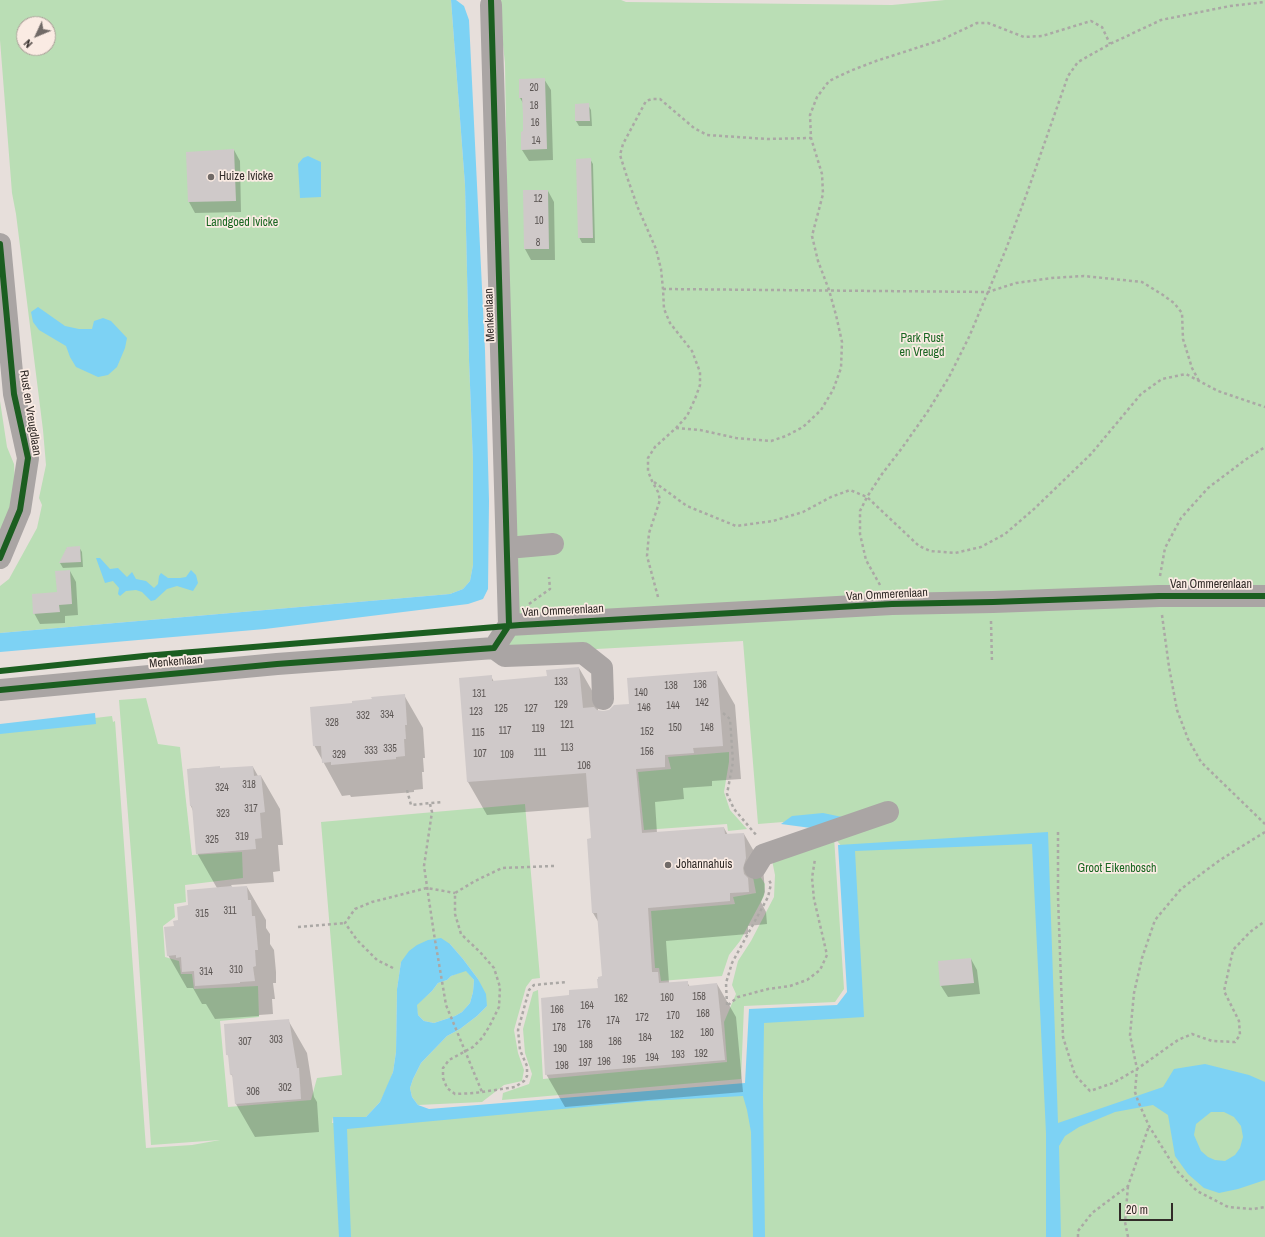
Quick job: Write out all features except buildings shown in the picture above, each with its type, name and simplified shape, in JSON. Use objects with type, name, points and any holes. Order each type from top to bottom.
[{"type":"street","name":"Menkenlaan","points":[[491,5],[510,626]]},
{"type":"street","name":"Rust en Vreugdlaan","points":[[0,244],[14,394],[28,458],[20,510],[0,558]]},
{"type":"street","points":[[507,548],[553,544]]},
{"type":"street","name":"Van Ommerenlaan","points":[[510,626],[892,604],[1159,596],[1265,596]]},
{"type":"street","points":[[510,626],[494,648],[505,656],[583,653],[602,668],[603,699]]},
{"type":"street","name":"Menkenlaan","points":[[0,690],[277,664],[494,648]]},
{"type":"street","points":[[755,868],[763,855],[888,812]]},
{"type":"path","points":[[892,604],[866,560],[860,534],[860,511],[867,497],[928,411],[949,377],[969,337],[1006,249],[1068,76],[1078,62],[1110,44],[1161,20],[1230,6],[1265,2]]},
{"type":"path","points":[[676,428],[700,430],[736,438],[771,441],[786,436],[803,427],[821,410],[833,390],[841,368],[842,342],[829,290],[818,261],[812,236],[824,194],[822,174],[811,138],[810,115],[817,97],[829,81],[876,60],[941,40],[977,24],[988,23],[1024,37],[1042,36],[1091,21],[1102,27],[1110,44]]},
{"type":"path","points":[[664,617],[647,556],[649,533],[660,500],[658,492],[648,471],[648,458],[654,446],[676,428],[687,416],[696,399],[700,384],[700,372],[692,351],[670,323],[664,309],[661,269],[656,249],[638,208],[620,155],[623,144],[646,101],[652,98],[660,99],[694,128],[708,135],[767,139],[811,138]]},
{"type":"path","points":[[663,289],[988,292],[1016,283],[1076,276],[1113,278],[1142,282],[1174,303],[1182,313],[1183,339],[1192,368],[1199,381]]},
{"type":"path","points":[[652,481],[687,506],[736,526],[773,522],[803,512],[831,497],[850,490],[867,497],[919,546],[930,551],[955,553],[980,547],[1005,534],[1091,454],[1141,394],[1162,379],[1186,374],[1218,391],[1265,407]]},
{"type":"path","points":[[1265,447],[1208,488],[1181,518],[1165,548],[1160,573],[1159,596],[1177,710],[1188,739],[1201,762],[1265,824]]},
{"type":"path","points":[[510,626],[519,611],[550,588],[549,577]]},
{"type":"path","points":[[990,602],[992,663]]},
{"type":"path","points":[[407,790],[412,805],[442,802]]},
{"type":"path","points":[[430,804],[432,812],[424,866],[443,985],[448,1011],[482,1092]]},
{"type":"path","points":[[1058,832],[1058,897],[1063,1037],[1075,1075],[1090,1091],[1113,1083],[1137,1069],[1178,1040],[1192,1034],[1212,1041],[1235,1042],[1240,1035],[1239,1021],[1224,991],[1233,950],[1250,932],[1265,921]]},
{"type":"path","points":[[1265,832],[1220,860],[1181,889],[1155,920],[1142,958],[1134,993],[1130,1035],[1137,1069],[1135,1092],[1149,1126],[1177,1171],[1197,1191],[1228,1207],[1253,1209],[1265,1207]]},
{"type":"path","points":[[728,1005],[738,997],[768,989],[790,986],[807,980],[820,970],[828,955],[814,899],[812,878],[815,854],[821,835]]},
{"type":"path","points":[[346,923],[355,909],[372,902],[427,888],[455,893],[474,881],[502,868],[554,866]]},
{"type":"path","points":[[455,893],[455,914],[461,934],[494,968],[500,987],[499,1006],[482,1038],[473,1047],[449,1060],[443,1068],[443,1078],[447,1088],[455,1094],[482,1092],[515,1087],[524,1082],[527,1076],[527,1066],[520,1050],[518,1030],[529,990],[534,985],[567,982]]},
{"type":"path","points":[[298,927],[346,923]]},
{"type":"path","points":[[346,923],[357,940],[377,960],[393,968]]},
{"type":"path","points":[[1128,1237],[1125,1222],[1128,1186],[1149,1126]]},
{"type":"path","points":[[1078,1237],[1078,1232],[1092,1213],[1128,1186]]},
{"type":"green space","name":"Landgoed Ivicke","points":[[0,0],[451,0],[465,185],[473,461],[473,565],[470,581],[463,589],[450,594],[0,633],[0,586],[9,579],[37,528],[42,505],[39,498],[46,465],[16,214],[12,193],[0,40]]},
{"type":"green space","name":"Park Rust en Vreugd","points":[[498,0],[621,0],[626,2],[892,5],[945,0],[1265,0],[1265,1237],[0,1237],[0,729],[112,716],[113,722],[115,721],[146,1148],[192,1145],[220,1140],[151,1145],[136,917],[119,700],[146,698],[158,744],[180,747],[192,855],[242,852],[243,878],[185,885],[186,902],[174,904],[175,917],[163,926],[165,957],[179,961],[181,974],[192,974],[194,989],[258,986],[259,1017],[220,1021],[228,1107],[311,1100],[317,1078],[342,1075],[321,822],[525,804],[540,978],[532,979],[526,987],[514,1030],[518,1053],[524,1070],[522,1081],[504,1085],[482,1102],[418,1105],[412,1097],[410,1088],[421,1063],[447,1036],[460,1029],[487,1006],[478,979],[450,944],[401,962],[397,989],[396,1052],[393,1072],[388,1086],[380,1102],[366,1117],[333,1117],[332,1123],[753,1089],[756,1015],[854,1010],[846,852],[834,837],[844,989],[835,1002],[744,1006],[741,1079],[502,1100],[503,1093],[529,1084],[532,1074],[525,1053],[523,1029],[533,992],[538,990],[543,1079],[727,1062],[724,1022],[736,994],[732,985],[738,961],[751,941],[774,897],[775,875],[772,860],[821,819],[758,824],[743,641],[505,654],[503,637],[514,637],[505,63]]},
{"type":"green space","points":[[0,401],[7,447],[14,464],[15,482],[12,505],[0,531]]},
{"type":"green space","points":[[729,752],[729,762],[724,792],[730,810],[747,829],[728,831],[727,824],[644,830],[638,772],[671,769],[668,757]]},
{"type":"green space","points":[[752,872],[758,873],[765,884],[764,896],[740,941],[729,955],[722,976],[661,981],[659,968],[655,968],[651,911],[735,904],[733,897],[756,893]]},
{"type":"green space","points":[[466,970],[474,980],[470,1003],[462,1012],[455,1016],[434,1023],[424,1021],[418,1015],[416,1005],[432,991],[438,983]]},
{"type":"water","points":[[451,0],[456,0],[464,6],[469,20],[485,350],[489,501],[488,589],[483,599],[468,604],[265,629],[0,652],[0,633],[450,594],[463,589],[470,581],[473,565],[473,461],[465,185]]},
{"type":"water","points":[[308,156],[321,162],[321,197],[300,198],[298,164],[303,158]]},
{"type":"water","points":[[38,307],[65,326],[79,329],[92,329],[94,321],[103,318],[111,321],[127,338],[125,348],[117,367],[108,375],[98,377],[76,367],[66,346],[39,330],[33,322],[31,312]]},
{"type":"water","points":[[96,558],[100,558],[110,569],[118,568],[127,577],[132,572],[136,579],[146,581],[154,588],[158,584],[161,573],[168,578],[180,578],[186,577],[191,570],[196,575],[198,583],[193,591],[177,586],[167,589],[155,600],[151,601],[142,592],[136,590],[126,591],[120,596],[118,594],[119,588],[113,581],[105,583]]},
{"type":"water","points":[[95,713],[96,724],[0,734],[0,724]]},
{"type":"water","points":[[823,813],[847,818],[811,828],[781,824],[792,816]]},
{"type":"water","points":[[1048,832],[1058,1123],[1163,1087],[1174,1069],[1205,1064],[1249,1075],[1265,1082],[1265,1180],[1238,1189],[1219,1193],[1204,1188],[1188,1174],[1175,1156],[1168,1115],[1153,1105],[1115,1112],[1079,1127],[1065,1136],[1059,1146],[1061,1237],[1046,1237],[1046,1133],[1032,844],[855,851],[864,1017],[764,1023],[763,1097],[765,1237],[753,1237],[751,1132],[743,1096],[648,1101],[347,1129],[351,1237],[339,1237],[333,1117],[366,1117],[380,1102],[393,1072],[396,1052],[397,989],[401,962],[409,951],[428,940],[441,938],[450,944],[478,979],[486,994],[487,1006],[460,1029],[447,1036],[421,1063],[410,1088],[412,1097],[418,1105],[429,1109],[745,1083],[749,1009],[837,1005],[847,992],[838,845]],"holes":[[[466,971],[474,980],[470,1003],[462,1012],[455,1016],[434,1023],[424,1021],[418,1015],[417,1005],[438,983],[447,980],[451,976]],[[1211,1112],[1224,1112],[1234,1117],[1241,1126],[1243,1137],[1240,1148],[1235,1155],[1225,1161],[1215,1160],[1208,1157],[1201,1151],[1194,1135],[1196,1124]]]},
{"type":"cycle path","points":[[0,690],[277,664],[494,648],[509,625],[491,0]]},
{"type":"cycle path","points":[[0,244],[14,394],[28,458],[20,510],[0,558]]},
{"type":"cycle path","points":[[0,671],[144,656],[520,625],[892,604],[1159,596],[1265,596]]},
{"type":"place","name":"Huize Ivicke","points":[[211,177]]},
{"type":"place","name":"Johannahuis","points":[[668,865]]},
{"type":"park label","name":"Groot Eikenbosch","points":[[1117,869]]}]
